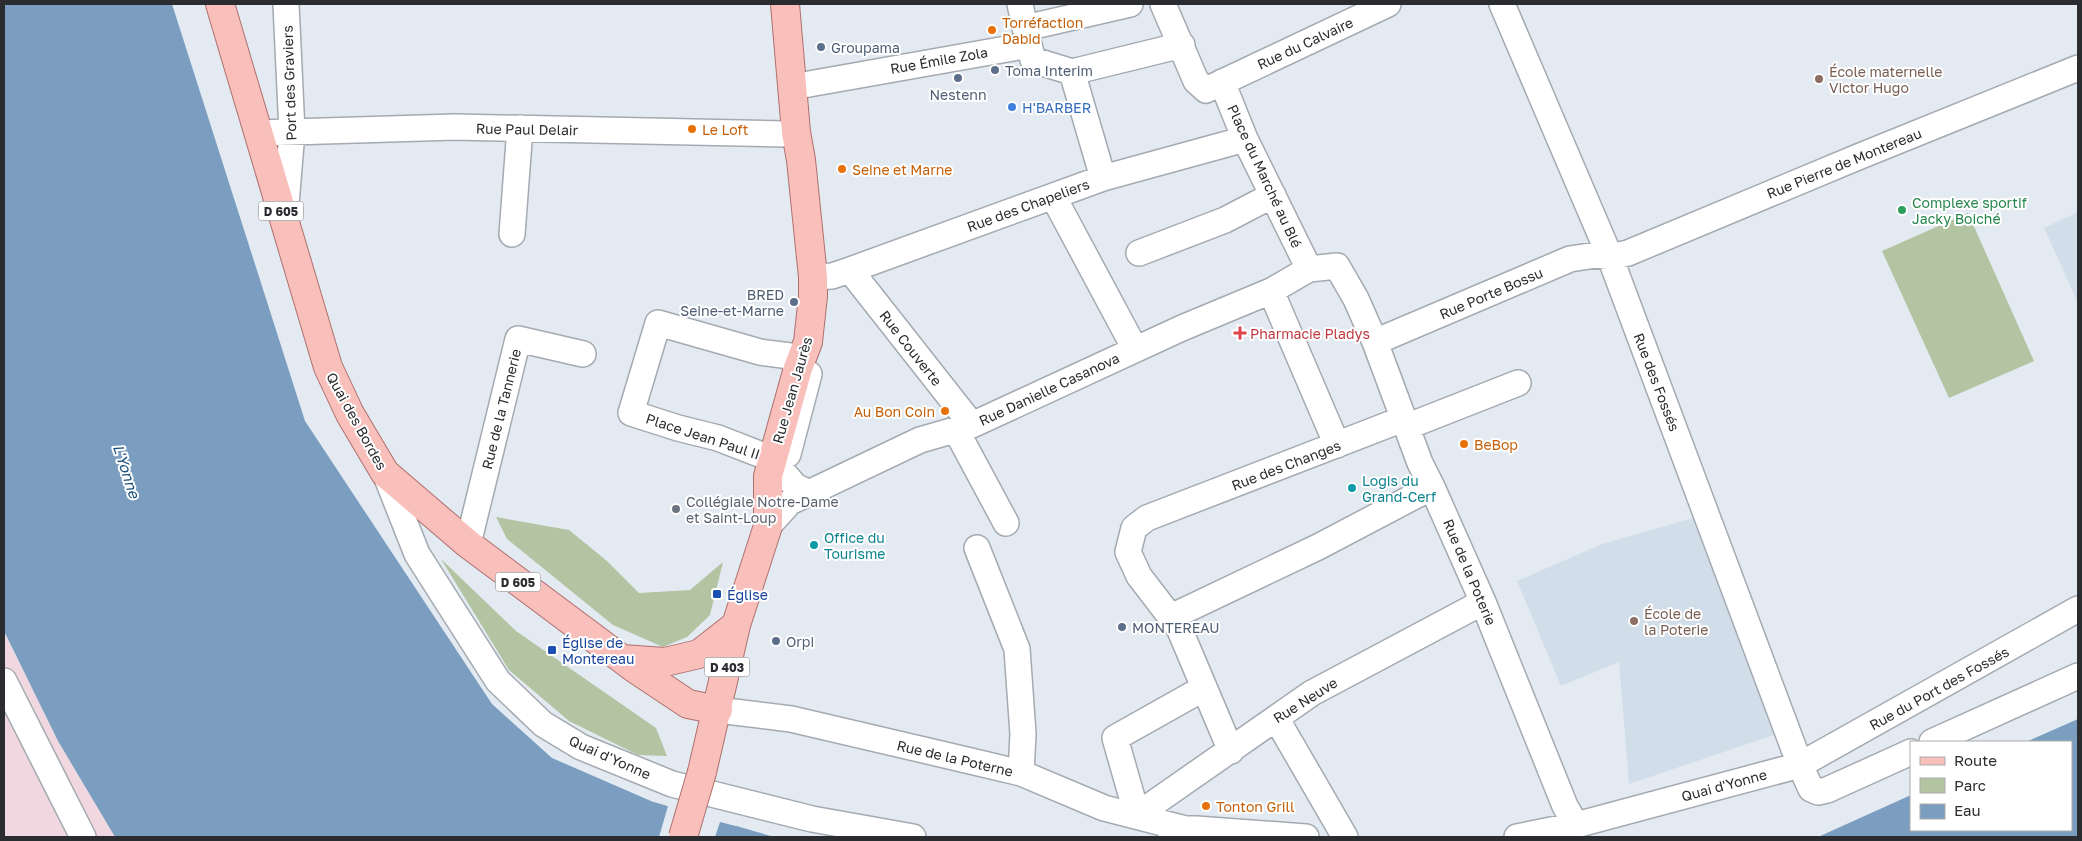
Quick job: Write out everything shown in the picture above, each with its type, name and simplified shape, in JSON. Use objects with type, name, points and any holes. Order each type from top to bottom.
[{"type":"main road","name":"Quai des Bordes","points":[[220,4],[328,368],[350,414],[386,474],[468,544],[622,659],[688,704],[718,710]]},
{"type":"main road","name":"Rue Jean Jaurès","points":[[683,837],[718,710],[736,625],[768,526],[768,476],[798,368],[808,342],[813,277],[801,160],[796,132],[785,4]]},
{"type":"main road","points":[[622,659],[665,662],[699,654],[736,625]]},
{"type":"street","name":"Port des Graviers","points":[[284,221],[292,132],[286,4]]},
{"type":"street","points":[[1020,4],[1033,60],[1072,72],[1182,45]]},
{"type":"street","name":"Rue Émile Zola","points":[[792,86],[1027,36],[1130,4]]},
{"type":"street","name":"Rue du Calvaire","points":[[1214,86],[1388,4]]},
{"type":"street","name":"Rue des Fossés","points":[[1502,4],[1610,257],[1800,765]]},
{"type":"street","name":"Place du Marché au Blé","points":[[1169,7],[1196,81],[1214,86],[1245,138],[1309,269]]},
{"type":"street","name":"Rue Pierre de Montereau","points":[[1610,257],[1628,253],[2078,68]]},
{"type":"street","points":[[1072,72],[1104,178]]},
{"type":"street","name":"Rue Paul Delair","points":[[258,133],[455,127],[776,134],[796,132]]},
{"type":"street","points":[[512,234],[520,128]]},
{"type":"street","name":"Rue des Chapeliers","points":[[813,277],[832,276],[850,270],[1104,178],[1245,138]]},
{"type":"street","points":[[1139,254],[1225,220],[1273,195]]},
{"type":"street","points":[[1053,196],[1135,349]]},
{"type":"street","name":"Rue Porte Bossu","points":[[1375,342],[1570,259],[1596,255],[1610,257]]},
{"type":"street","name":"Rue Danielle Casanova","points":[[768,526],[790,502],[807,492],[920,440],[964,427],[1135,349],[1271,291],[1309,269],[1337,266]]},
{"type":"street","name":"Rue de la Poterie","points":[[1337,266],[1356,299],[1375,342],[1420,463],[1483,602],[1565,806],[1576,825]]},
{"type":"street","name":"Rue Couverte","points":[[850,270],[964,427],[1006,523]]},
{"type":"street","points":[[1271,291],[1337,445]]},
{"type":"street","name":"Place Jean Paul II","points":[[772,459],[718,438],[631,413],[658,323],[760,352],[790,356],[798,368]]},
{"type":"street","name":"Rue de la Tannerie","points":[[468,544],[518,339],[583,354]]},
{"type":"street","name":"Rue des Changes","points":[[1231,751],[1179,628],[1139,576],[1128,552],[1134,528],[1147,518],[1337,445],[1518,383]]},
{"type":"street","points":[[772,459],[795,486],[807,492]]},
{"type":"street","name":"Quai d'Yonne","points":[[386,474],[417,554],[498,681],[543,724],[581,747],[672,784],[812,819],[913,837]]},
{"type":"street","points":[[1171,617],[1318,547],[1432,487]]},
{"type":"street","points":[[977,548],[1017,649],[1023,734],[1021,773]]},
{"type":"street","name":"Rue Neuve","points":[[1137,815],[1312,693],[1483,602]]},
{"type":"street","name":"Rue du Port des Fossés","points":[[1800,765],[2078,609]]},
{"type":"street","points":[[1934,741],[2078,676]]},
{"type":"street","points":[[4,681],[83,837]]},
{"type":"street","points":[[1137,815],[1115,738],[1204,688]]},
{"type":"street","name":"Rue de la Poterne","points":[[718,710],[791,719],[1021,773],[1104,808],[1137,815],[1178,833]]},
{"type":"street","points":[[1276,718],[1345,837]]},
{"type":"street","points":[[1800,765],[1811,789],[1818,792],[1827,790],[1910,752]]},
{"type":"street","name":"Quai d'Yonne","points":[[1517,837],[1576,825],[1800,765]]},
{"type":"street","points":[[1178,833],[1306,837]]},
{"type":"shaded area","points":[[2078,212],[2078,303],[2044,228]]},
{"type":"shaded area","name":"École de la Poterie","points":[[1693,518],[1777,734],[1629,784],[1619,662],[1561,686],[1517,581],[1602,544]]},
{"type":"shaded area","points":[[4,632],[58,741],[115,837],[4,837]]},
{"type":"green space","points":[[1968,213],[2034,361],[1949,398],[1882,251]]},
{"type":"green space","points":[[496,517],[569,530],[607,561],[639,593],[690,590],[723,562],[710,615],[687,637],[663,647],[613,625],[507,539]]},
{"type":"green space","points":[[441,559],[516,631],[656,728],[667,756],[638,755],[569,721],[509,670]]},
{"type":"water","name":"L'Yonne","points":[[4,4],[172,4],[305,421],[492,704],[552,758],[651,801],[774,837],[115,837],[58,741],[4,631]]},
{"type":"water","points":[[2078,719],[2078,837],[1818,837],[1910,795],[1910,831],[2072,831],[2072,741],[2028,741]]},
{"type":"pier","points":[[652,799],[737,823],[736,826],[720,822],[715,837],[659,837],[668,806],[651,801]]},
{"type":"place","name":"Torréfaction Dabid","points":[[992,30]]},
{"type":"place","name":"Groupama","points":[[821,47]]},
{"type":"place","name":"Toma Interim","points":[[995,70]]},
{"type":"place","name":"Nestenn","points":[[958,78]]},
{"type":"place","name":"École maternelle Victor Hugo","points":[[1819,79]]},
{"type":"place","name":"H'BARBER","points":[[1012,107]]},
{"type":"place","name":"Le Loft","points":[[692,129]]},
{"type":"place","name":"Seine et Marne","points":[[842,169]]},
{"type":"place","name":"Complexe sportif Jacky Boiché","points":[[1902,210]]},
{"type":"place","name":"BRED Seine-et-Marne","points":[[794,302]]},
{"type":"place","name":"Pharmacie Pladys","points":[[1240,333]]},
{"type":"place","name":"Au Bon Coin","points":[[945,411]]},
{"type":"place","name":"BeBop","points":[[1464,444]]},
{"type":"place","name":"Logis du Grand-Cerf","points":[[1352,488]]},
{"type":"place","name":"Collégiale Notre-Dame et Saint-Loup","points":[[676,509]]},
{"type":"place","name":"Office du Tourisme","points":[[814,545]]},
{"type":"place","name":"Église","points":[[717,594]]},
{"type":"place","name":"École de la Poterie","points":[[1634,621]]},
{"type":"place","name":"MONTEREAU","points":[[1122,627]]},
{"type":"place","name":"Orpi","points":[[776,641]]},
{"type":"place","name":"Église de Montereau","points":[[552,650]]},
{"type":"place","name":"Tonton Grill","points":[[1206,806]]}]
